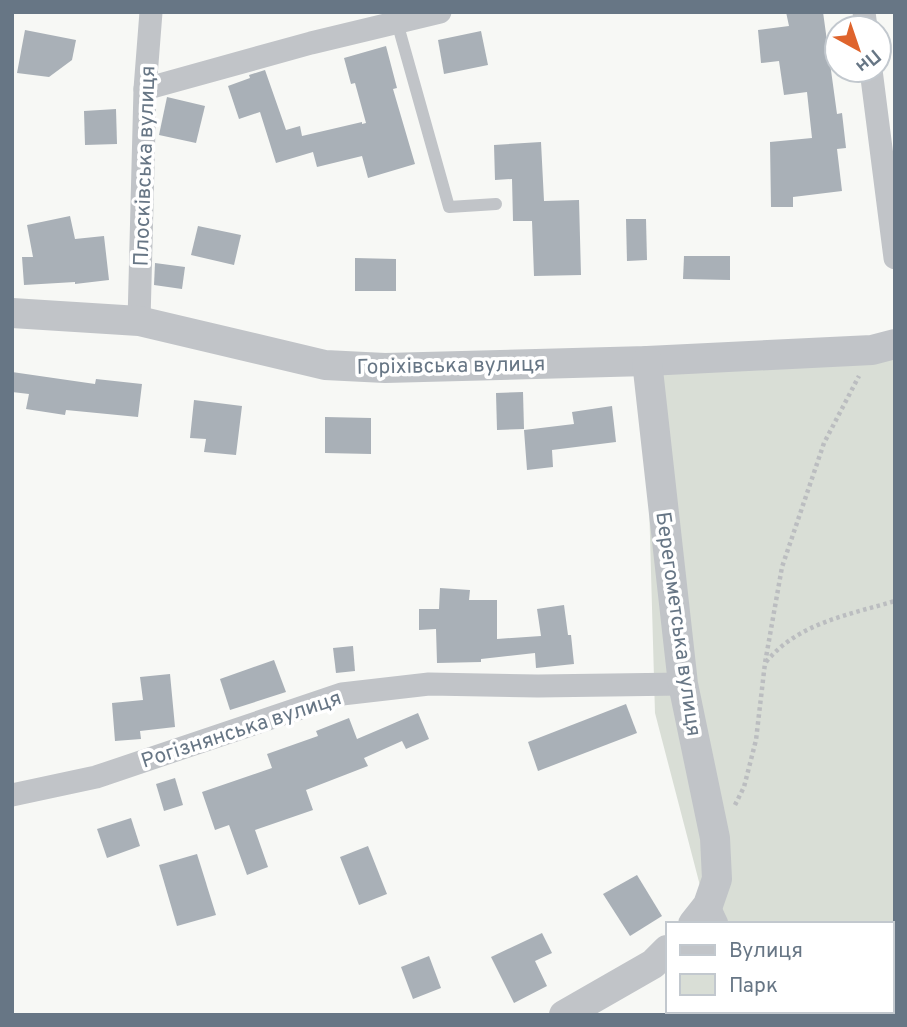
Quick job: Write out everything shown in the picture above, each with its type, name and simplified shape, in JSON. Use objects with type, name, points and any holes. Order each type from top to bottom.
[{"type":"street","name":"Плосківська вулиця","points":[[139,321],[145,89],[151,12]]},
{"type":"street","points":[[145,89],[311,43],[440,12]]},
{"type":"street","points":[[873,84],[895,258]]},
{"type":"street","name":"Горіхівська вулиця","points":[[12,313],[139,321],[325,365],[385,368],[647,361],[884,347]]},
{"type":"street","name":"Берегометська вулиця","points":[[647,361],[683,684],[715,838],[717,878],[706,917]]},
{"type":"street","name":"Рогізнянська вулиця","points":[[12,795],[96,777],[342,694],[429,684],[683,684]]},
{"type":"street","points":[[564,1015],[653,964],[666,951]]},
{"type":"lane","points":[[397,22],[449,207],[496,204]]},
{"type":"path","points":[[715,838],[744,787],[756,740],[765,663],[782,567],[824,443],[884,347]]},
{"type":"path","points":[[765,663],[778,648],[800,632],[895,601]]},
{"type":"green space","points":[[895,338],[895,1015],[745,1015],[893,1013],[893,922],[709,922],[655,713],[645,361]]},
{"type":"building","points":[[786,12],[823,12],[823,84],[833,84],[837,114],[842,113],[846,148],[837,149],[842,191],[793,197],[793,207],[771,207],[770,142],[812,138],[807,92],[784,95],[779,61],[761,63],[758,30],[789,26]]},
{"type":"building","points":[[25,30],[76,40],[72,60],[49,77],[17,73]]},
{"type":"building","points":[[481,31],[488,65],[444,74],[438,40]]},
{"type":"building","points":[[386,46],[397,88],[393,89],[415,164],[368,178],[362,156],[317,167],[313,152],[276,163],[260,112],[239,119],[228,86],[265,70],[286,130],[300,126],[302,136],[366,123],[355,83],[351,84],[344,58]]},
{"type":"building","points":[[167,97],[205,106],[196,143],[159,135]]},
{"type":"building","points":[[116,109],[117,144],[85,145],[84,111]]},
{"type":"building","points":[[541,142],[544,201],[579,200],[581,275],[534,276],[532,221],[513,221],[512,179],[495,180],[494,145]]},
{"type":"building","points":[[70,216],[75,239],[104,236],[109,280],[24,285],[22,257],[33,257],[27,225]]},
{"type":"building","points":[[626,219],[646,219],[647,260],[627,261]]},
{"type":"building","points":[[198,226],[241,235],[234,265],[191,255]]},
{"type":"building","points":[[684,256],[730,256],[730,280],[683,279]]},
{"type":"building","points":[[355,258],[396,259],[396,291],[355,291]]},
{"type":"building","points":[[155,263],[185,267],[182,289],[154,285]]},
{"type":"building","points":[[12,372],[95,384],[96,379],[142,384],[138,417],[66,410],[65,415],[26,409],[29,394],[12,392]]},
{"type":"building","points":[[523,392],[524,429],[497,430],[496,393]]},
{"type":"building","points":[[194,400],[242,406],[236,455],[204,452],[206,439],[190,438]]},
{"type":"building","points":[[612,406],[616,442],[552,450],[553,467],[527,470],[524,430],[574,424],[572,412]]},
{"type":"building","points":[[325,417],[371,418],[371,454],[325,453]]},
{"type":"building","points":[[440,588],[470,590],[469,600],[497,600],[497,639],[541,636],[537,609],[564,605],[574,664],[536,668],[535,653],[481,659],[481,662],[437,663],[436,629],[419,630],[419,609],[439,609]]},
{"type":"building","points":[[353,646],[355,671],[336,673],[333,648]]},
{"type":"building","points":[[274,660],[286,692],[230,710],[220,679]]},
{"type":"building","points":[[170,674],[175,727],[140,731],[141,739],[115,741],[112,703],[143,700],[140,677]]},
{"type":"building","points":[[626,704],[637,733],[538,771],[528,742]]},
{"type":"building","points":[[418,713],[429,739],[406,749],[402,741],[364,758],[368,766],[306,790],[313,810],[255,830],[268,867],[247,875],[229,825],[215,830],[202,792],[272,768],[267,754],[318,736],[316,731],[349,718],[357,739]]},
{"type":"building","points":[[175,778],[183,805],[164,811],[156,784]]},
{"type":"building","points":[[131,818],[140,846],[107,858],[97,829]]},
{"type":"building","points":[[368,846],[387,894],[359,905],[340,857]]},
{"type":"building","points":[[197,854],[216,915],[177,926],[159,865]]},
{"type":"building","points":[[637,875],[662,916],[630,936],[603,894]]},
{"type":"building","points":[[542,933],[552,953],[535,961],[547,986],[514,1003],[491,957]]},
{"type":"building","points":[[429,956],[441,988],[413,999],[401,967]]}]
